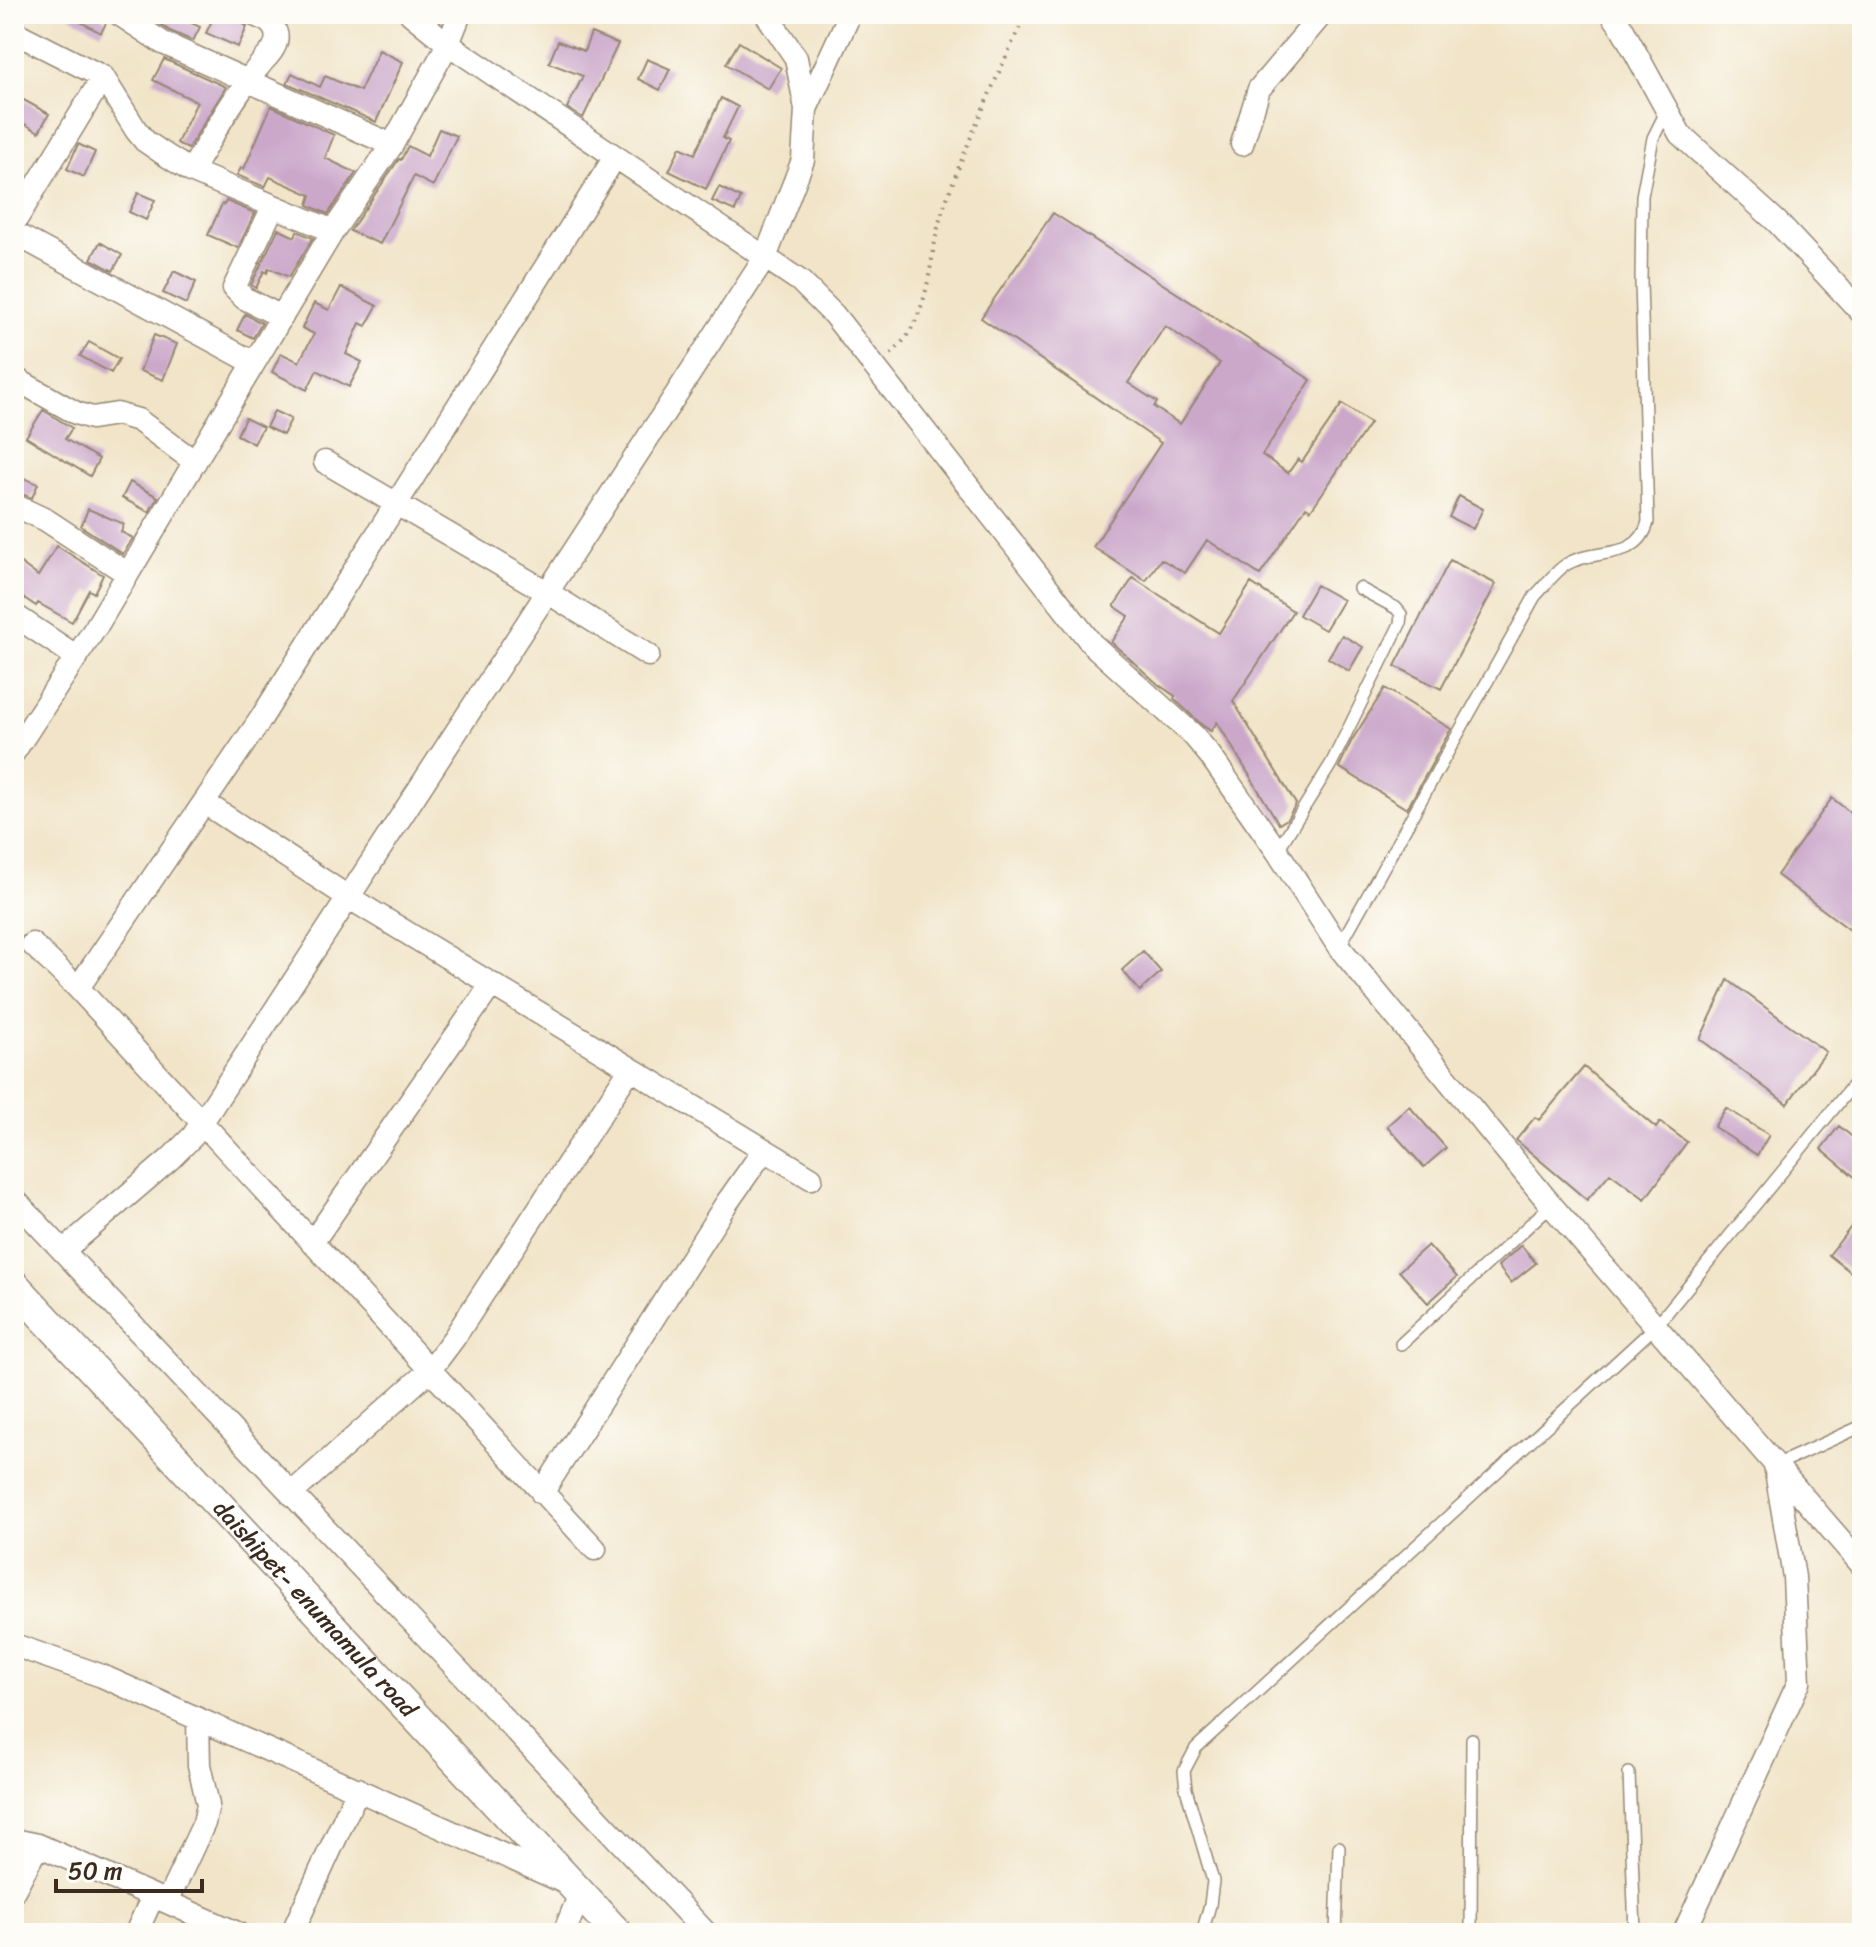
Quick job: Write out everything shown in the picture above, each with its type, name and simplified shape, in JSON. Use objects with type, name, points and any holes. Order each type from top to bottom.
[{"type":"street","points":[[119,14],[163,43],[392,145]]},
{"type":"street","points":[[191,171],[246,81],[271,52],[277,35],[270,22],[252,14]]},
{"type":"street","points":[[411,14],[448,44],[800,281],[834,315],[1092,644],[1194,736],[1277,851],[1339,947],[1551,1205],[1862,1565]]},
{"type":"street","points":[[14,752],[128,574],[333,231],[392,145],[448,44],[460,14]]},
{"type":"street","points":[[63,1251],[193,1136],[765,258],[803,160],[806,109],[796,58],[766,14]]},
{"type":"street","points":[[806,109],[850,14]]},
{"type":"street","points":[[1242,144],[1259,89],[1322,14]]},
{"type":"street","points":[[1612,14],[1680,134],[1777,222],[1862,313]]},
{"type":"street","points":[[14,32],[103,77],[145,141],[191,171],[333,231]]},
{"type":"street","points":[[14,223],[103,77]]},
{"type":"street","points":[[78,988],[205,803],[615,157]]},
{"type":"street","points":[[273,207],[234,288],[244,298],[282,317]]},
{"type":"street","points":[[14,233],[254,363]]},
{"type":"street","points":[[14,378],[76,413],[92,418],[117,414],[138,420],[195,462]]},
{"type":"street","points":[[325,462],[648,655]]},
{"type":"street","points":[[14,505],[46,520],[128,574]]},
{"type":"street","points":[[14,615],[77,657]]},
{"type":"street","points":[[205,803],[348,897],[811,1178]]},
{"type":"street","points":[[32,944],[78,988],[595,1549]]},
{"type":"street","points":[[312,1243],[492,984]]},
{"type":"street","points":[[291,1494],[430,1370],[630,1069]]},
{"type":"street","points":[[542,1493],[726,1204],[764,1150]]},
{"type":"street","points":[[14,1199],[706,1933]]},
{"type":"street","name":"daishipet- enumamula road","points":[[14,1285],[617,1933]]},
{"type":"street","points":[[1684,1933],[1799,1682],[1794,1577],[1775,1465]]},
{"type":"street","points":[[14,1645],[102,1676],[576,1890],[564,1933]]},
{"type":"street","points":[[136,1933],[160,1899],[204,1823],[208,1805],[199,1765],[198,1719]]},
{"type":"street","points":[[292,1933],[358,1789]]},
{"type":"street","points":[[14,1840],[38,1845],[237,1933]]},
{"type":"street","points":[[14,1890],[38,1845]]},
{"type":"lane","points":[[1339,947],[1535,596],[1567,564],[1595,554],[1625,549],[1635,545],[1644,535],[1648,522],[1641,282],[1642,196],[1653,138],[1667,110]]},
{"type":"lane","points":[[1277,851],[1331,764],[1400,624],[1401,614],[1396,608],[1359,588]]},
{"type":"lane","points":[[1202,1933],[1213,1881],[1186,1789],[1184,1771],[1196,1748],[1656,1326],[1862,1074]]},
{"type":"lane","points":[[1401,1344],[1551,1205]]},
{"type":"lane","points":[[1775,1465],[1862,1426]]},
{"type":"lane","points":[[1471,1933],[1472,1739]]},
{"type":"lane","points":[[1629,1773],[1635,1933]]},
{"type":"lane","points":[[1336,1933],[1339,1847]]},
{"type":"path","points":[[877,367],[901,345],[920,317],[945,204],[1026,14]]},
{"type":"building","points":[[66,14],[98,14],[107,21],[101,33]]},
{"type":"building","points":[[146,14],[172,14],[200,27],[193,41],[170,31]]},
{"type":"building","points":[[215,14],[238,14],[247,27],[238,47],[206,33]]},
{"type":"building","points":[[591,33],[618,44],[583,118],[567,108],[583,76],[549,63],[558,41],[584,51]]},
{"type":"building","points":[[739,42],[781,68],[768,89],[726,64]]},
{"type":"building","points":[[379,50],[403,62],[376,122],[287,83],[292,73],[320,87],[325,76],[360,91]]},
{"type":"building","points":[[164,59],[226,87],[188,149],[177,143],[197,102],[153,80]]},
{"type":"building","points":[[647,59],[670,69],[660,90],[638,79]]},
{"type":"building","points":[[20,98],[49,114],[39,132],[14,118],[14,108]]},
{"type":"building","points":[[721,98],[738,107],[723,138],[729,141],[706,189],[669,171],[680,147],[695,154]]},
{"type":"building","points":[[271,106],[334,135],[325,158],[356,173],[328,214],[308,205],[311,195],[270,177],[265,187],[237,175],[241,168],[244,169]]},
{"type":"building","points":[[439,129],[457,136],[433,186],[414,176],[380,244],[350,231],[408,146],[427,156]]},
{"type":"building","points":[[78,144],[95,152],[84,177],[67,169]]},
{"type":"building","points":[[719,187],[741,198],[735,211],[712,201]]},
{"type":"building","points":[[138,193],[155,200],[146,220],[129,212]]},
{"type":"building","points":[[226,201],[255,213],[238,248],[208,235]]},
{"type":"building","points":[[1053,213],[1311,380],[1262,455],[1288,473],[1298,459],[1302,462],[1342,404],[1370,423],[1311,510],[1306,507],[1260,575],[1207,540],[1185,573],[1161,559],[1146,581],[1093,547],[1161,443],[981,318]],"holes":[[[1165,326],[1220,363],[1180,424],[1154,407],[1157,402],[1128,383]]]},
{"type":"building","points":[[278,229],[295,237],[297,231],[313,238],[289,277],[269,268],[267,273],[264,271],[256,288],[251,285]]},
{"type":"building","points":[[100,242],[122,255],[113,271],[91,259]]},
{"type":"building","points":[[174,271],[196,282],[186,304],[163,293]]},
{"type":"building","points":[[341,287],[377,306],[366,326],[360,323],[346,354],[362,362],[349,387],[317,370],[307,390],[272,372],[281,353],[299,362],[314,334],[302,328],[314,303],[329,310]]},
{"type":"building","points":[[245,314],[262,323],[253,338],[237,330]]},
{"type":"building","points":[[154,335],[177,344],[163,380],[140,371]]},
{"type":"building","points":[[89,342],[119,359],[111,373],[80,356]]},
{"type":"building","points":[[43,410],[72,428],[65,439],[99,459],[90,476],[26,437]]},
{"type":"building","points":[[274,411],[291,419],[283,435],[266,427]]},
{"type":"building","points":[[245,418],[263,427],[254,444],[237,435]]},
{"type":"building","points":[[14,474],[38,484],[32,498],[14,491]]},
{"type":"building","points":[[130,482],[158,497],[149,512],[122,498]]},
{"type":"building","points":[[1459,496],[1483,509],[1473,529],[1449,517]]},
{"type":"building","points":[[88,509],[124,524],[121,532],[133,538],[123,554],[81,526]]},
{"type":"building","points":[[57,546],[103,575],[94,593],[89,590],[72,622],[38,603],[36,606],[14,591],[14,558],[38,576]]},
{"type":"building","points":[[1450,560],[1496,584],[1441,689],[1395,666]]},
{"type":"building","points":[[1133,578],[1219,633],[1251,583],[1293,611],[1233,701],[1296,804],[1287,819],[1279,824],[1217,722],[1211,731],[1202,725],[1174,699],[1175,696],[1111,642],[1129,616],[1114,606]]},
{"type":"building","points":[[1316,585],[1343,600],[1325,630],[1299,615]]},
{"type":"building","points":[[1342,635],[1363,647],[1349,671],[1328,658]]},
{"type":"building","points":[[1385,688],[1451,729],[1407,809],[1339,767]]},
{"type":"building","points":[[1832,798],[1862,822],[1862,939],[1777,875]]},
{"type":"building","points":[[1143,951],[1161,972],[1140,991],[1122,970]]},
{"type":"building","points":[[1728,980],[1826,1052],[1787,1104],[1700,1039]]},
{"type":"building","points":[[1584,1067],[1656,1128],[1660,1122],[1687,1142],[1645,1199],[1610,1173],[1587,1200],[1516,1140],[1535,1117],[1539,1120]]},
{"type":"building","points":[[1409,1106],[1446,1148],[1424,1167],[1387,1126]]},
{"type":"building","points":[[1726,1108],[1769,1135],[1757,1155],[1714,1127]]},
{"type":"building","points":[[1839,1126],[1862,1145],[1862,1183],[1821,1149]]},
{"type":"building","points":[[1862,1213],[1862,1281],[1829,1255]]},
{"type":"building","points":[[1428,1245],[1457,1277],[1428,1303],[1399,1271]]},
{"type":"building","points":[[1521,1245],[1536,1263],[1511,1283],[1498,1266]]}]
